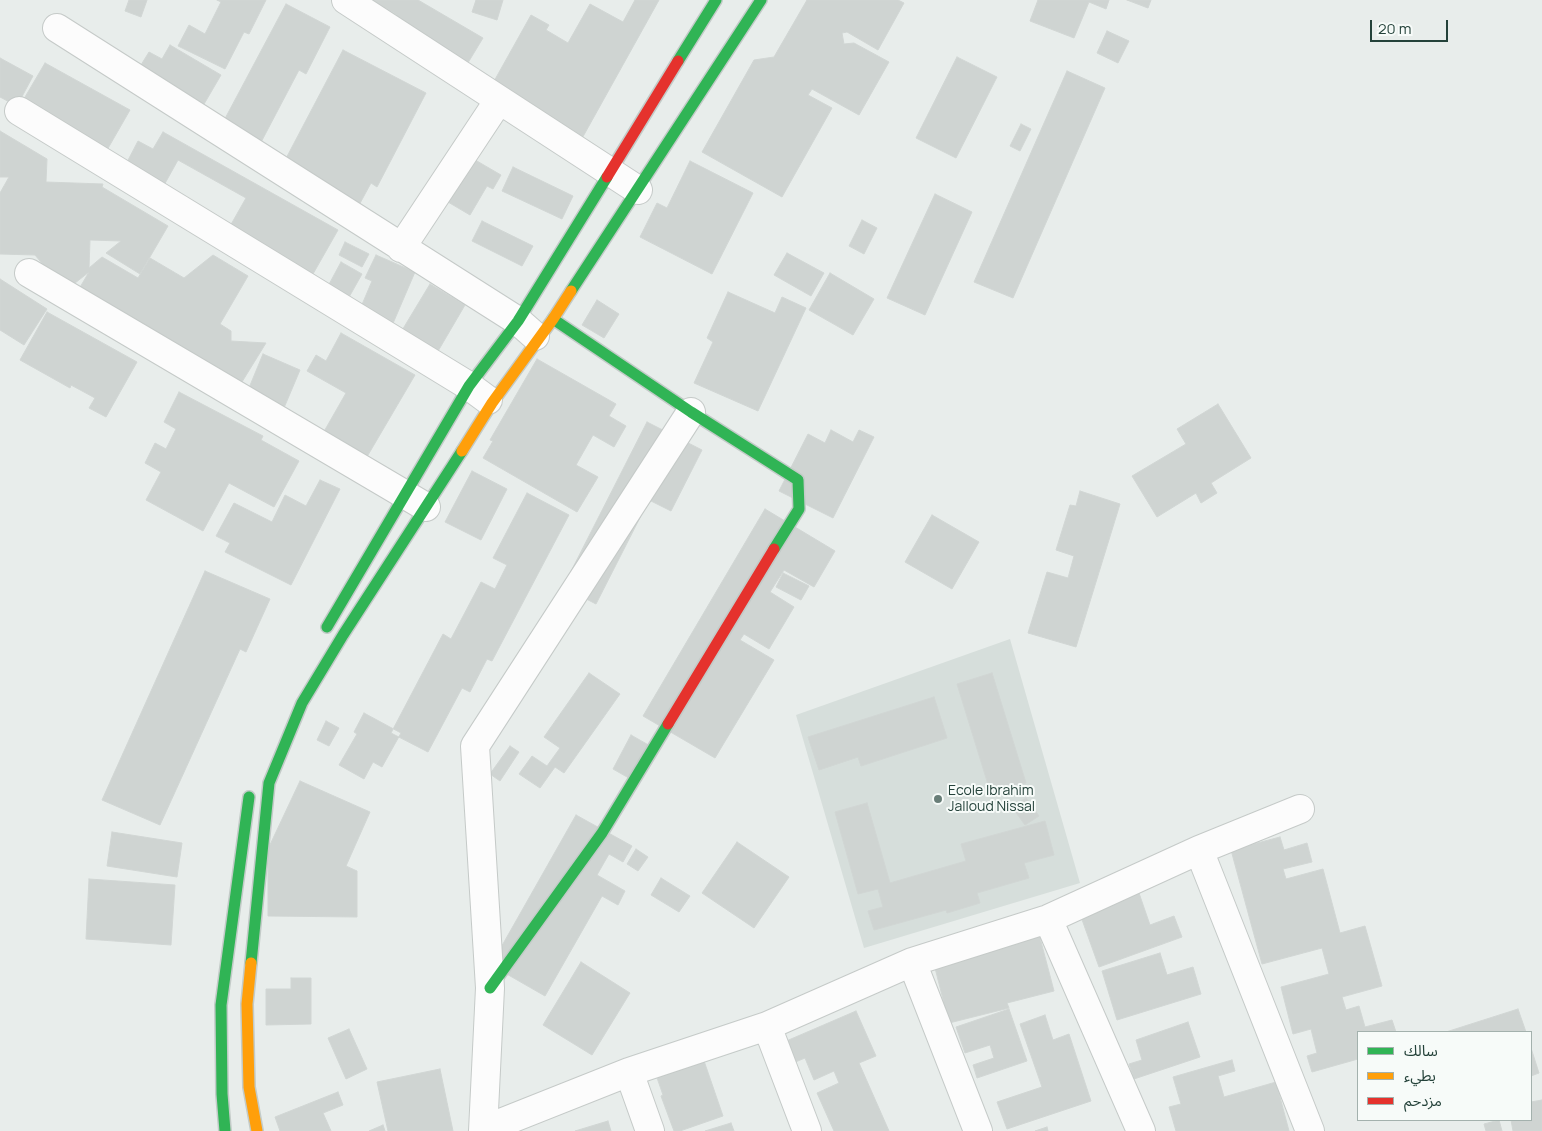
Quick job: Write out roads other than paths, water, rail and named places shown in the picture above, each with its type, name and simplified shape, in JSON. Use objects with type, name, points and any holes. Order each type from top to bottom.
[{"type":"main road","points":[[257,1131],[249,1087],[247,1004],[268,783],[302,703],[343,635],[416,502],[469,386],[518,321],[716,0]]},
{"type":"main road","points":[[323,633],[416,502],[546,329],[761,0]]},
{"type":"main road","points":[[490,988],[602,833],[799,508],[798,480],[691,412],[546,329]]},
{"type":"main road","points":[[225,1131],[222,1094],[221,1005],[250,788]]},
{"type":"street","points":[[346,0],[638,190]]},
{"type":"street","points":[[57,28],[518,321],[546,329]]},
{"type":"street","points":[[401,248],[499,100]]},
{"type":"street","points":[[19,111],[469,386],[492,403]]},
{"type":"street","points":[[29,273],[416,502]]},
{"type":"street","points":[[691,412],[474,746],[490,988],[483,1130],[629,1072],[766,1026],[912,962],[1048,919],[1199,850],[1300,809]]},
{"type":"street","points":[[1199,850],[1310,1131]]},
{"type":"street","points":[[1048,919],[1141,1131]]},
{"type":"street","points":[[912,962],[978,1131]]},
{"type":"street","points":[[766,1026],[807,1131]]},
{"type":"street","points":[[629,1072],[650,1131]]},
{"type":"place","name":"Ecole Ibrahim Jalloud Nissal","points":[[938,799]]}]
